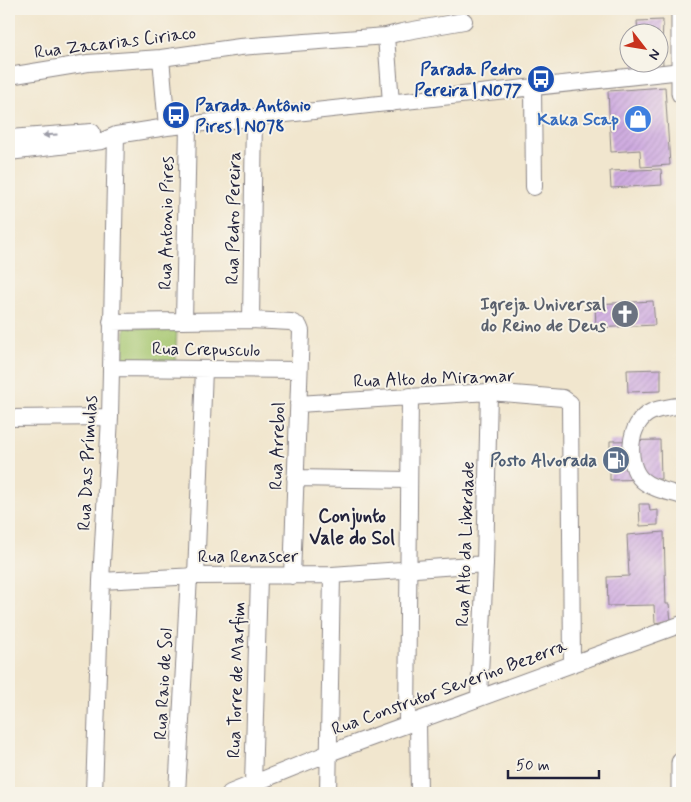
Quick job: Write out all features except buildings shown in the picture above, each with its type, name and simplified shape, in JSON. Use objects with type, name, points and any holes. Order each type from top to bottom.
[{"type":"main road","points":[[682,9],[682,93]]},
{"type":"main road","points":[[682,763],[682,793]]},
{"type":"street","name":"Rua Zacarias Ciriaco","points":[[9,76],[88,63],[161,58],[240,47],[386,36],[464,21]]},
{"type":"street","points":[[386,36],[392,103]]},
{"type":"street","points":[[161,58],[167,127]]},
{"type":"street","points":[[9,152],[102,141],[116,135],[167,127],[682,71]]},
{"type":"street","points":[[532,87],[534,187]]},
{"type":"street","name":"Rua Pedro Pereira","points":[[251,320],[254,117]]},
{"type":"street","name":"Rua Antonio Pires","points":[[184,321],[188,125]]},
{"type":"street","points":[[9,138],[103,131],[116,135]]},
{"type":"street","name":"Rua Das Prímulas","points":[[94,793],[101,580],[112,368],[116,135]]},
{"type":"street","points":[[112,322],[251,320]]},
{"type":"street","name":"Rua Arrebol","points":[[251,320],[291,322],[299,326],[301,331],[292,576]]},
{"type":"street","name":"Rua Crepusculo","points":[[112,368],[299,370]]},
{"type":"street","name":"Rua Raio de Sol","points":[[177,793],[204,369]]},
{"type":"street","name":"Rua Alto do Miramar","points":[[298,404],[489,392],[563,398],[570,403],[572,663]]},
{"type":"street","name":"Rua Alto da Liberdade","points":[[479,697],[485,564],[489,392]]},
{"type":"street","points":[[410,396],[409,571],[412,722],[419,793]]},
{"type":"street","points":[[682,406],[652,412],[643,418],[636,427],[632,438],[632,462],[642,480],[651,486],[682,496]]},
{"type":"street","points":[[9,418],[110,417]]},
{"type":"street","points":[[296,478],[409,480]]},
{"type":"street","name":"Rua Renascer","points":[[101,580],[192,576],[332,575],[409,571],[485,564]]},
{"type":"street","points":[[328,793],[332,575]]},
{"type":"street","name":"Rua Torre de Marfim","points":[[243,789],[259,577]]},
{"type":"street","name":"Rua Construtor Severino Bezerra","points":[[243,789],[329,753],[682,624]]},
{"type":"green space","points":[[125,327],[177,330],[175,364],[123,362]]},
{"type":"place","name":"Parada Pedro Pereira | N077","points":[[541,79]]},
{"type":"place","name":"Parada Antônio Pires | N078","points":[[176,115]]},
{"type":"place","name":"Kaka Scap","points":[[638,119]]},
{"type":"place","name":"Igreja Universal do Reino de Deus","points":[[625,314]]},
{"type":"place","name":"Posto Alvorada","points":[[616,460]]},
{"type":"district","name":"Conjunto Vale do Sol","points":[[352,526]]}]
